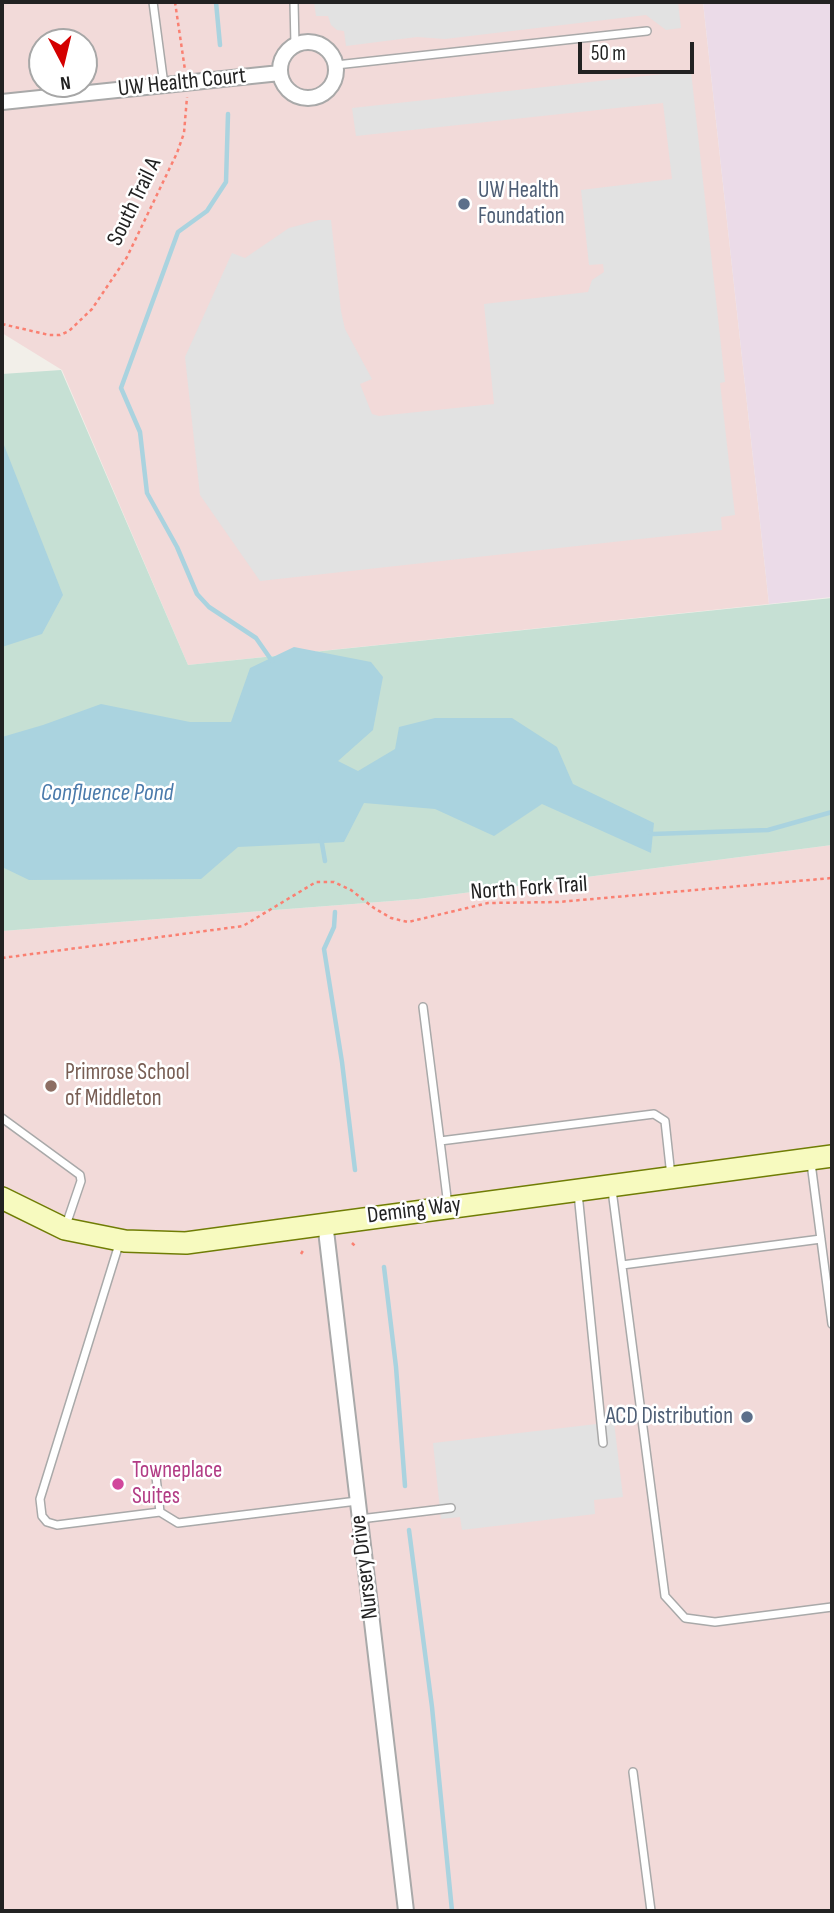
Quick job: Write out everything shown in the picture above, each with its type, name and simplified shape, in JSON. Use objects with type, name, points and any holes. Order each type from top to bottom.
[{"type":"street","points":[[302,42],[317,43],[329,51],[336,65],[332,86],[321,96],[313,98],[295,96],[287,90],[280,73],[283,56],[302,42]]},
{"type":"street","name":"UW Health Court","points":[[2,102],[280,73]]},
{"type":"street","name":"Deming Way","points":[[2,1198],[65,1229],[120,1240],[186,1243],[832,1156]]},
{"type":"street","name":"Nursery Drive","points":[[325,1223],[406,1911]]},
{"type":"lane","points":[[153,2],[164,85]]},
{"type":"lane","points":[[294,2],[295,45]]},
{"type":"lane","points":[[336,65],[647,31]]},
{"type":"lane","points":[[423,1007],[449,1206]]},
{"type":"lane","points":[[440,1141],[654,1114],[665,1121],[671,1177]]},
{"type":"lane","points":[[2,1118],[80,1175],[81,1181],[65,1229]]},
{"type":"lane","points":[[811,1159],[832,1324]]},
{"type":"lane","points":[[611,1185],[665,1596],[685,1618],[715,1622],[832,1607]]},
{"type":"lane","points":[[577,1189],[603,1443]]},
{"type":"lane","points":[[622,1265],[821,1239]]},
{"type":"lane","points":[[120,1240],[40,1499],[39,1508],[47,1522],[57,1525],[160,1512],[178,1523],[358,1500]]},
{"type":"lane","points":[[155,1468],[160,1512]]},
{"type":"lane","points":[[360,1519],[451,1508]]},
{"type":"lane","points":[[634,1772],[651,1911]]},
{"type":"path","name":"South Trail A","points":[[2,324],[49,335],[60,335],[69,331],[92,309],[127,257],[177,153],[187,114],[186,83],[175,2]]},
{"type":"path","name":"North Fork Trail","points":[[2,958],[243,926],[316,882],[334,882],[351,890],[391,918],[408,922],[488,903],[558,902],[832,878]]},
{"type":"path","points":[[352,1243],[356,1247]]},
{"type":"path","points":[[301,1254],[304,1249]]},
{"type":"shaded area","points":[[2,2],[703,2],[769,604],[188,665],[62,370],[2,333]]},
{"type":"shaded area","points":[[314,2],[678,2],[681,28],[666,30],[646,15],[445,39],[417,37],[346,46],[344,31],[331,25],[328,16],[316,16]]},
{"type":"shaded area","points":[[703,2],[832,2],[832,597],[769,604]]},
{"type":"shaded area","points":[[691,71],[725,382],[720,383],[735,515],[721,517],[722,530],[260,581],[200,495],[185,357],[232,253],[245,258],[289,228],[319,220],[331,220],[341,311],[345,329],[372,379],[360,384],[372,414],[379,416],[494,404],[484,304],[588,292],[592,280],[604,272],[603,264],[589,265],[581,190],[672,179],[663,103],[356,136],[352,108]]},
{"type":"shaded area","points":[[832,845],[832,1911],[2,1911],[2,931],[418,899]]},
{"type":"shaded area","points":[[614,1422],[623,1497],[594,1500],[595,1514],[462,1530],[460,1517],[441,1519],[433,1443]]},
{"type":"green space","points":[[61,370],[188,665],[832,598],[832,845],[418,899],[2,931],[2,374]]},
{"type":"water","points":[[2,440],[63,595],[42,634],[2,647]]},
{"type":"water","name":"Confluence Pond","points":[[294,647],[371,662],[383,677],[373,730],[338,761],[358,771],[395,749],[399,727],[435,718],[512,718],[557,747],[573,784],[654,823],[651,853],[542,804],[494,836],[435,809],[364,803],[344,842],[238,847],[201,879],[29,880],[2,867],[2,737],[101,704],[190,722],[231,722],[250,668]]},
{"type":"waterway","points":[[216,2],[220,45]]},
{"type":"waterway","points":[[228,114],[226,182],[207,211],[178,232],[121,388],[140,432],[147,493],[177,547],[197,594],[209,607],[256,638],[272,661]]},
{"type":"waterway","points":[[648,832],[768,830],[832,812]]},
{"type":"waterway","points":[[321,838],[325,861]]},
{"type":"waterway","points":[[335,912],[334,927],[324,949],[342,1062],[355,1170]]},
{"type":"waterway","points":[[384,1267],[396,1367],[405,1486]]},
{"type":"waterway","points":[[409,1530],[432,1707],[452,1911]]},
{"type":"place","name":"UW Health Foundation","points":[[464,204]]},
{"type":"place","name":"Primrose School of Middleton","points":[[51,1086]]},
{"type":"place","name":"ACD Distribution","points":[[747,1417]]},
{"type":"place","name":"Towneplace Suites","points":[[118,1484]]}]
